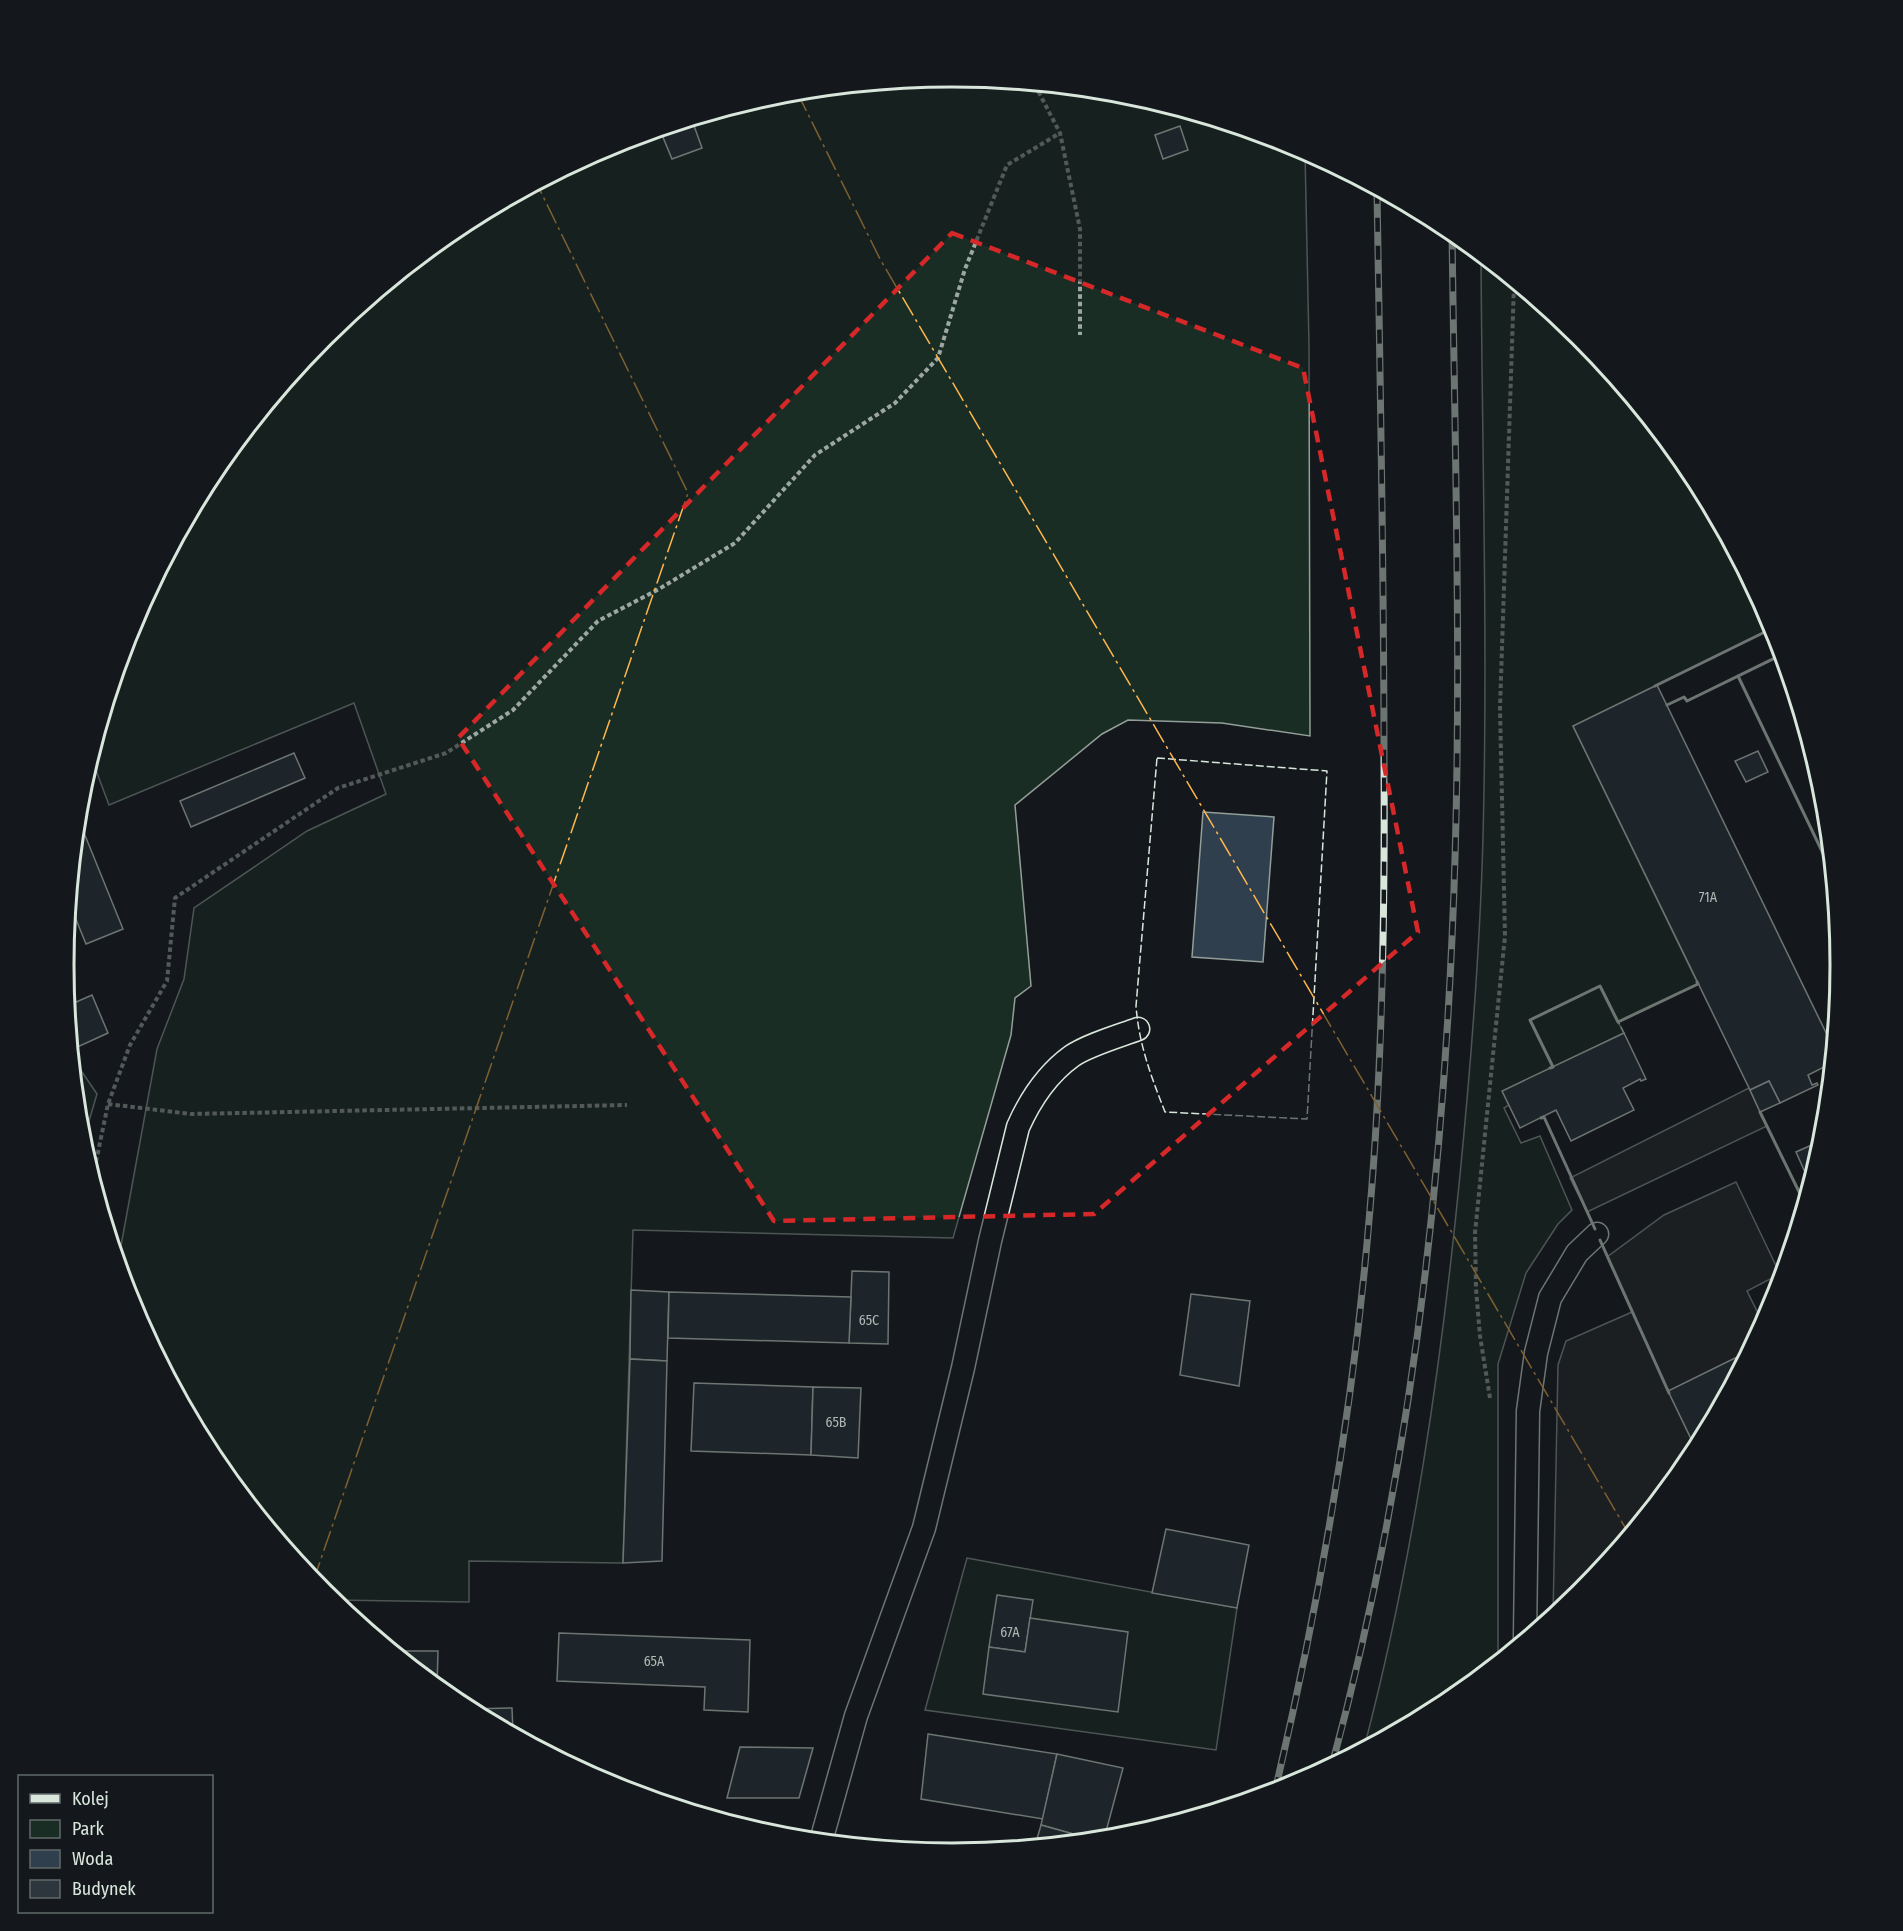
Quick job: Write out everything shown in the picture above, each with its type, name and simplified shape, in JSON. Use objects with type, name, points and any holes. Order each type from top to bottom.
[{"type":"lane","points":[[822,1834],[856,1716],[924,1528],[1018,1127],[1040,1087],[1073,1055],[1138,1029]]},
{"type":"lane","points":[[1525,1630],[1528,1411],[1536,1353],[1550,1298],[1576,1253],[1597,1234]]},
{"type":"path","points":[[1039,92],[1060,133],[1080,229],[1080,335]]},
{"type":"path","points":[[96,1163],[108,1104],[129,1045],[167,981],[175,898],[338,788],[447,753],[513,711],[598,621],[659,589],[735,543],[815,454],[895,403],[938,358],[965,269],[1007,165],[1060,133]]},
{"type":"path","points":[[1490,1401],[1480,1336],[1475,1233],[1505,936],[1500,708],[1515,292]]},
{"type":"path","points":[[108,1104],[191,1114],[627,1105]]},
{"type":"highlighted area","points":[[952,233],[1303,368],[1418,932],[1094,1214],[774,1221],[458,738]]},
{"type":"green space","points":[[952,87],[1009,89],[1123,104],[1179,117],[1234,134],[1305,162],[1309,345],[1310,736],[1222,723],[1128,720],[1102,734],[1015,805],[1031,986],[1015,998],[1011,1035],[953,1238],[633,1230],[623,1563],[469,1561],[469,1602],[346,1600],[291,1544],[221,1453],[164,1354],[140,1301],[120,1249],[157,1049],[184,979],[194,908],[307,831],[386,794],[354,703],[109,805],[96,770],[120,683],[140,630],[191,526],[221,478],[255,431],[291,387],[373,305],[464,235],[563,178],[616,154],[724,117],[780,104],[837,95],[894,89]]},
{"type":"green space","points":[[1481,265],[1530,305],[1572,345],[1612,387],[1648,431],[1682,478],[1712,526],[1739,577],[1764,632],[1573,726],[1698,984],[1618,1022],[1624,1033],[1503,1091],[1509,1105],[1504,1108],[1521,1143],[1540,1136],[1572,1210],[1558,1224],[1526,1273],[1498,1364],[1498,1652],[1439,1696],[1366,1739],[1411,1535],[1434,1392],[1452,1247],[1464,1133],[1480,922],[1485,619]]},
{"type":"green space","points":[[80,1069],[97,1094],[88,1125]]},
{"type":"green space","points":[[967,1558],[1237,1608],[1216,1750],[925,1710]]},
{"type":"shaded area","points":[[1749,1088],[1767,1126],[1587,1212],[1570,1178]]},
{"type":"shaded area","points":[[1736,1182],[1776,1266],[1772,1278],[1747,1291],[1758,1313],[1737,1357],[1669,1391],[1691,1438],[1682,1453],[1612,1544],[1553,1604],[1558,1365],[1566,1341],[1632,1312],[1607,1257],[1664,1215]]},
{"type":"water","points":[[1203,812],[1274,817],[1263,962],[1192,957]]},
{"type":"building","points":[[694,126],[702,148],[672,159],[663,136]]},
{"type":"building","points":[[1180,126],[1188,150],[1163,159],[1155,135]]},
{"type":"building","points":[[1657,685],[1827,1034],[1823,1067],[1808,1075],[1812,1085],[1817,1083],[1818,1085],[1780,1103],[1769,1081],[1750,1090],[1573,726]]},
{"type":"building","points":[[1758,751],[1768,772],[1746,782],[1735,761]]},
{"type":"building","points":[[294,753],[305,778],[191,827],[180,801]]},
{"type":"building","points":[[84,833],[123,929],[86,944],[75,916]]},
{"type":"building","points":[[92,995],[108,1033],[78,1047],[75,1003]]},
{"type":"building","points":[[1624,1033],[1646,1079],[1641,1081],[1640,1079],[1623,1088],[1634,1110],[1571,1141],[1556,1110],[1520,1128],[1502,1091]]},
{"type":"building","points":[[1769,1081],[1780,1103],[1760,1112],[1750,1090]]},
{"type":"building","points":[[1811,1145],[1805,1169],[1804,1170],[1796,1152]]},
{"type":"building","points":[[852,1271],[889,1272],[888,1344],[849,1343]]},
{"type":"building","points":[[631,1290],[669,1292],[667,1361],[630,1359]]},
{"type":"building","points":[[669,1292],[851,1297],[849,1343],[668,1338]]},
{"type":"building","points":[[1191,1294],[1250,1301],[1239,1386],[1180,1375]]},
{"type":"building","points":[[1735,1358],[1712,1405],[1691,1439],[1668,1391]]},
{"type":"building","points":[[630,1359],[667,1361],[662,1561],[623,1563]]},
{"type":"building","points":[[694,1383],[813,1387],[811,1455],[691,1451]]},
{"type":"building","points":[[813,1387],[861,1388],[858,1458],[811,1455]]},
{"type":"building","points":[[1166,1529],[1249,1545],[1237,1608],[1152,1593]]},
{"type":"building","points":[[997,1595],[1033,1600],[1025,1652],[989,1647]]},
{"type":"building","points":[[1030,1618],[1128,1632],[1118,1712],[983,1694],[989,1647],[1025,1652]]},
{"type":"building","points":[[559,1633],[750,1640],[748,1712],[704,1710],[705,1687],[557,1681]]},
{"type":"building","points":[[404,1651],[438,1651],[437,1677]]},
{"type":"building","points":[[512,1708],[513,1726],[512,1726],[484,1709]]},
{"type":"building","points":[[928,1734],[1057,1754],[1043,1819],[921,1799]]},
{"type":"building","points":[[740,1747],[813,1748],[799,1798],[727,1798]]},
{"type":"building","points":[[1057,1754],[1123,1768],[1107,1830],[1075,1835],[1041,1825]]},
{"type":"building","points":[[1041,1825],[1075,1835],[1066,1836],[1037,1839]]},
{"type":"railway","points":[[1277,1781],[1321,1575],[1345,1429],[1363,1283],[1378,1096],[1384,813],[1383,544],[1377,198]]},
{"type":"railway","points":[[1334,1756],[1379,1562],[1398,1459],[1428,1250],[1438,1146],[1452,938],[1457,762],[1458,673],[1452,245]]},
{"type":"fence","points":[[1157,758],[1327,771],[1307,1119],[1165,1112],[1150,1073],[1136,1006],[1157,758]]},
{"type":"fence","points":[[1618,1022],[1698,984]]},
{"type":"fence","points":[[1553,1067],[1530,1020],[1600,986],[1624,1033]]},
{"type":"fence","points":[[1544,1117],[1594,1227]]},
{"type":"fence","points":[[1600,1241],[1668,1391]]},
{"type":"wall","points":[[1655,686],[1764,632]]},
{"type":"wall","points":[[1667,705],[1684,697],[1687,701],[1774,659]]},
{"type":"wall","points":[[1738,676],[1822,851]]},
{"type":"wall","points":[[1550,1068],[1553,1067],[1530,1020],[1600,986],[1618,1022],[1698,984],[1697,982]]},
{"type":"wall","points":[[1760,1112],[1800,1194]]},
{"type":"wall","points":[[1541,1118],[1544,1117],[1595,1229]]},
{"type":"wall","points":[[1600,1240],[1669,1393]]},
{"type":"power","points":[[801,101],[880,259],[1625,1528]]},
{"type":"power","points":[[317,1571],[688,493],[540,190]]}]
